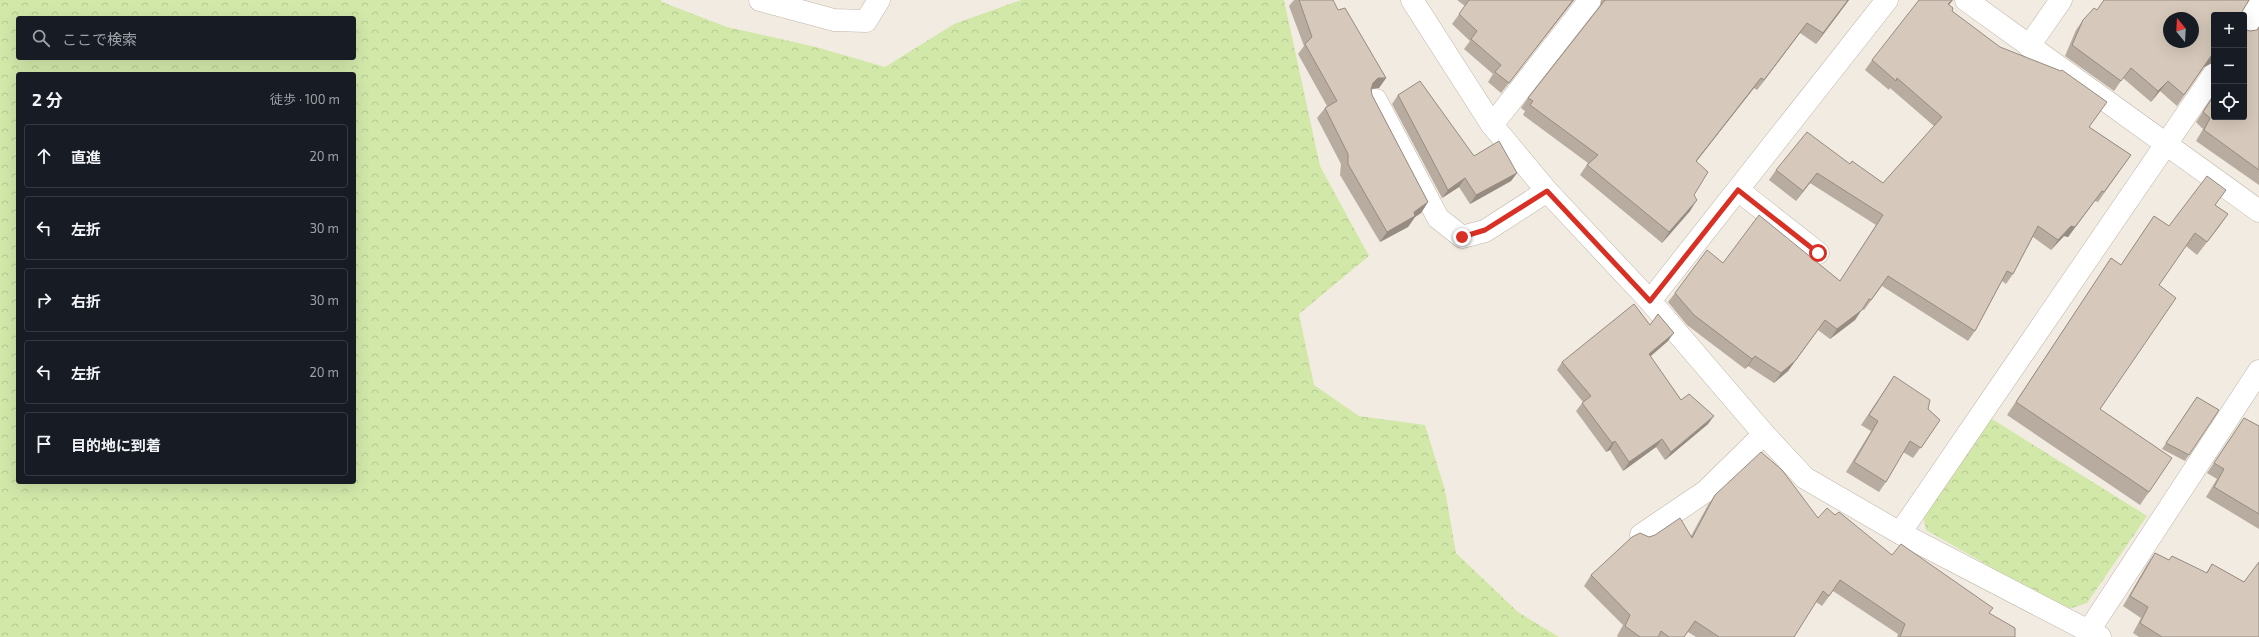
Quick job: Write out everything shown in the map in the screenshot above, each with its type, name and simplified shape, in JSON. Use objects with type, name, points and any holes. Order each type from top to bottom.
[{"type":"street","points":[[760,0],[834,20],[866,21],[879,0]]},
{"type":"street","points":[[1412,0],[1492,125],[1547,191],[1650,301],[1764,434],[1805,478],[1900,533],[2094,634],[2259,371]]},
{"type":"street","points":[[1492,125],[1590,0]]},
{"type":"street","points":[[1650,301],[1887,0]]},
{"type":"street","points":[[1966,0],[2259,211]]},
{"type":"street","points":[[2029,46],[2061,0]]},
{"type":"street","points":[[2247,24],[2259,6]]},
{"type":"street","points":[[1900,533],[2167,146],[2211,79]]},
{"type":"street","points":[[1376,100],[1438,218],[1462,237],[1485,230],[1547,191]]},
{"type":"street","points":[[1738,190],[1818,253]]},
{"type":"street","points":[[1641,535],[1706,492],[1764,434]]},
{"type":"green space","points":[[0,0],[661,0],[662,2],[727,27],[816,47],[885,67],[954,24],[1021,0],[1284,0],[1320,166],[1369,256],[1299,314],[1314,385],[1359,416],[1425,425],[1445,490],[1456,553],[1518,612],[1559,637],[0,637]]},
{"type":"green space","points":[[1989,417],[2147,516],[2087,603],[2066,610],[1926,530],[1923,516]]},
{"type":"building","points":[[1299,0],[1333,0],[1338,10],[1345,8],[1386,78],[1378,78],[1373,83],[1371,89],[1372,95],[1428,202],[1414,212],[1415,216],[1387,232],[1348,164],[1348,154],[1325,108],[1337,101],[1305,44],[1312,37]]},
{"type":"building","points":[[1469,0],[1573,0],[1509,83],[1495,72],[1501,65],[1471,39],[1477,31],[1459,14]]},
{"type":"building","points":[[1605,0],[1848,0],[1823,33],[1807,23],[1764,80],[1761,78],[1696,161],[1708,172],[1694,195],[1697,200],[1669,232],[1587,165],[1598,155],[1530,105],[1533,101],[1528,98]]},
{"type":"building","points":[[1919,0],[1952,0],[1948,4],[1953,8],[1952,11],[2000,47],[2061,71],[2062,70],[2107,102],[2089,127],[2131,155],[2104,192],[2102,191],[2075,227],[2071,226],[2058,240],[2038,226],[2013,274],[2007,271],[1975,331],[1888,276],[1862,310],[1837,329],[1825,320],[1795,361],[1781,373],[1755,356],[1752,359],[1694,315],[1675,293],[1707,250],[1723,263],[1759,215],[1840,281],[1883,215],[1817,173],[1803,191],[1776,170],[1807,132],[1850,164],[1852,161],[1883,183],[1942,117],[1897,78],[1896,81],[1872,60]]},
{"type":"building","points":[[2104,0],[2249,0],[2242,12],[2211,12],[2211,56],[2184,95],[2168,81],[2158,91],[2131,68],[2121,81],[2072,45],[2083,20],[2094,8],[2097,10]]},
{"type":"building","points":[[2259,27],[2259,170],[2204,130],[2210,118],[2203,112],[2211,100],[2211,120],[2247,120],[2247,30],[2257,30]]},
{"type":"building","points":[[1420,81],[1474,156],[1499,141],[1517,173],[1476,195],[1465,178],[1448,190],[1398,95]]},
{"type":"building","points":[[2207,176],[2226,190],[2215,205],[2228,214],[2207,242],[2195,233],[2159,285],[2176,298],[2100,409],[2172,458],[2149,492],[2016,402],[2111,258],[2121,265],[2154,216],[2169,226]]},
{"type":"building","points":[[1634,304],[1650,325],[1658,314],[1674,333],[1649,354],[1681,400],[1689,394],[1714,416],[1671,452],[1662,439],[1629,462],[1615,441],[1612,443],[1582,403],[1591,396],[1562,362]]},
{"type":"building","points":[[1894,376],[1930,400],[1928,409],[1940,420],[1921,448],[1910,441],[1886,482],[1854,462],[1878,421],[1869,415]]},
{"type":"building","points":[[2197,397],[2219,410],[2189,455],[2166,443]]},
{"type":"building","points":[[2244,418],[2259,426],[2259,514],[2214,487],[2224,469],[2214,463]]},
{"type":"building","points":[[1761,452],[1782,470],[1818,518],[1827,508],[1835,515],[1839,512],[1892,555],[1901,544],[1993,608],[1989,613],[2015,628],[2015,637],[1900,637],[1905,624],[1840,580],[1829,596],[1823,591],[1794,637],[1719,637],[1695,621],[1684,637],[1669,637],[1661,631],[1658,637],[1640,637],[1625,626],[1630,615],[1591,575],[1632,537],[1640,533],[1649,537],[1655,535],[1680,518],[1692,538],[1715,495]]},
{"type":"building","points":[[2155,553],[2169,560],[2172,556],[2207,573],[2212,564],[2244,582],[2259,562],[2259,637],[2162,637],[2140,623],[2148,607],[2130,596]]},
{"type":"route","points":[[1462,237],[1485,230],[1547,191],[1650,301],[1738,190],[1818,253]]}]
